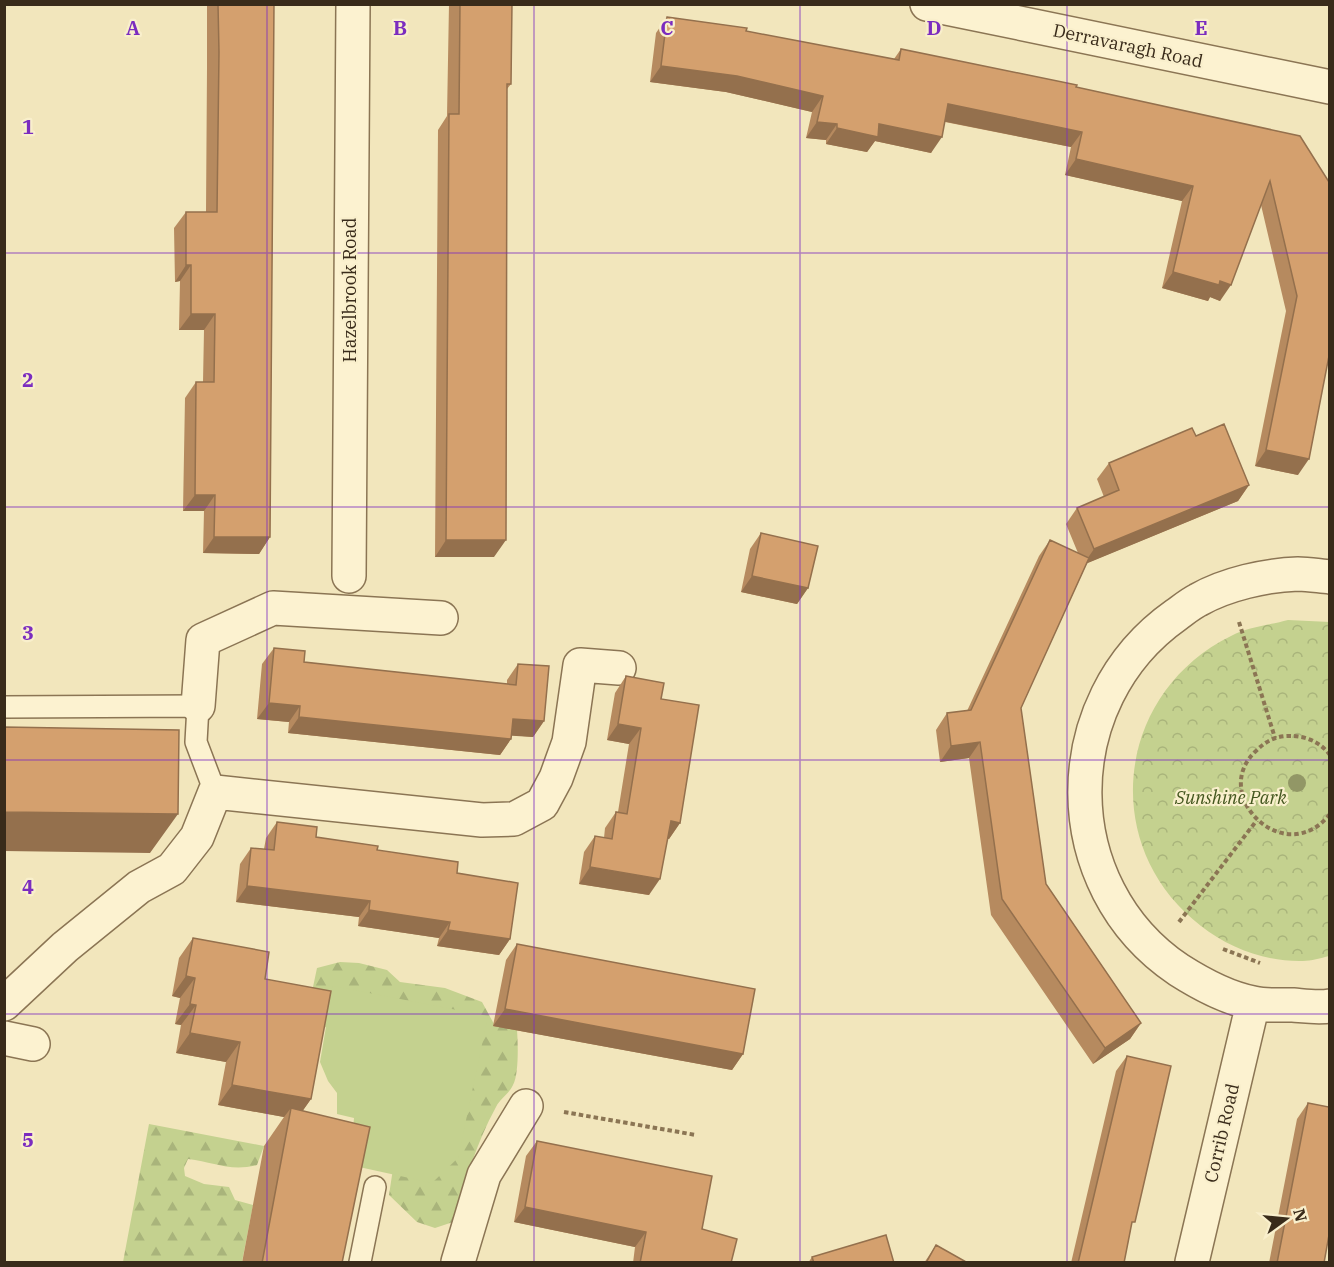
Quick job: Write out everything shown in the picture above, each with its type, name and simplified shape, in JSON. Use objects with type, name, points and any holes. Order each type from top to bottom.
[{"type":"street","name":"Hazelbrook Road","points":[[349,576],[353,4]]},
{"type":"street","name":"Derravaragh Road","points":[[927,4],[1329,87]]},
{"type":"street","points":[[1329,577],[1299,574],[1247,580],[1198,599],[1155,630],[1120,669],[1096,716],[1085,768],[1086,820],[1099,871],[1124,918],[1156,953],[1203,986],[1253,1003],[1329,1006]]},
{"type":"street","points":[[198,706],[203,640],[273,608],[441,618]]},
{"type":"street","points":[[4,1004],[65,947],[139,887],[172,869],[197,837],[214,792],[482,819],[514,819],[542,804],[556,778],[568,742],[580,665],[619,668]]},
{"type":"street","name":"Corrib Road","points":[[1192,1263],[1253,1003]]},
{"type":"street","points":[[458,1263],[484,1175],[526,1106]]},
{"type":"lane","points":[[4,707],[198,706],[196,742],[214,792]]},
{"type":"lane","points":[[360,1263],[375,1186]]},
{"type":"path","points":[[1237,617],[1275,738]]},
{"type":"path","points":[[1329,755],[1325,749],[1311,740],[1296,736],[1275,738],[1265,742],[1253,753],[1245,766],[1241,783],[1244,799],[1251,814],[1262,825],[1277,832],[1294,834],[1310,830],[1324,822],[1329,814]]},
{"type":"path","points":[[1156,953],[1257,820]]},
{"type":"path","points":[[1173,911],[1190,927]]},
{"type":"path","points":[[1218,947],[1261,964]]},
{"type":"path","points":[[526,1106],[696,1136]]},
{"type":"green space","name":"Sunshine Park","points":[[1288,620],[1330,622],[1329,956],[1306,961],[1275,959],[1249,952],[1224,941],[1201,926],[1168,893],[1146,855],[1135,815],[1134,773],[1143,732],[1163,694],[1192,662],[1231,636],[1251,628]]},
{"type":"green space","points":[[340,962],[359,963],[387,970],[400,982],[445,988],[482,1002],[494,1024],[517,1030],[518,1058],[515,1080],[496,1107],[483,1135],[453,1222],[435,1228],[417,1222],[389,1195],[394,1162],[330,1029],[315,1023],[313,987],[317,968]]},
{"type":"green space","points":[[333,986],[488,1016],[458,1158],[432,1183],[350,1165],[354,1118],[337,1114],[337,1093],[328,1081],[320,1062]]},
{"type":"green space","points":[[149,1124],[264,1146],[257,1165],[230,1167],[188,1159],[184,1168],[185,1176],[204,1184],[229,1187],[235,1200],[253,1205],[242,1262],[123,1262]]},
{"type":"building","points":[[218,4],[274,4],[270,537],[214,537],[215,495],[195,495],[196,382],[214,382],[215,314],[191,314],[191,265],[186,265],[186,212],[217,212]]},
{"type":"building","points":[[460,4],[512,4],[511,84],[507,84],[506,540],[446,540],[449,114],[459,114]]},
{"type":"building","points":[[667,17],[747,28],[746,31],[899,60],[901,49],[1077,85],[1076,87],[1300,136],[1329,182],[1329,356],[1309,459],[1266,450],[1297,296],[1270,181],[1231,285],[1220,281],[1219,285],[1173,272],[1193,186],[1076,159],[1082,132],[948,104],[942,137],[879,124],[878,137],[837,128],[837,124],[817,122],[823,96],[737,76],[661,66]]},
{"type":"building","points":[[1224,424],[1249,485],[1094,549],[1077,508],[1119,490],[1109,463],[1192,428],[1196,436]]},
{"type":"building","points":[[761,533],[818,546],[808,588],[752,576]]},
{"type":"building","points":[[1050,540],[1089,558],[1021,708],[1046,884],[1141,1023],[1105,1048],[1002,899],[980,742],[951,746],[947,713],[971,710]]},
{"type":"building","points":[[274,648],[305,651],[304,662],[516,685],[518,664],[549,666],[544,721],[513,719],[511,739],[299,717],[300,706],[269,703]]},
{"type":"building","points":[[626,676],[664,683],[661,699],[699,705],[680,823],[671,821],[660,879],[590,867],[595,836],[612,839],[616,812],[627,814],[641,728],[618,724]]},
{"type":"building","points":[[4,727],[179,730],[178,814],[4,812]]},
{"type":"building","points":[[277,822],[317,827],[316,837],[378,846],[377,850],[458,862],[457,873],[518,883],[510,939],[448,930],[450,922],[369,910],[370,901],[247,886],[251,848],[274,850]]},
{"type":"building","points":[[193,938],[269,952],[265,979],[331,991],[311,1099],[232,1085],[240,1042],[190,1033],[196,1005],[190,1004],[195,978],[186,976]]},
{"type":"building","points":[[517,944],[755,989],[743,1054],[505,1009]]},
{"type":"building","points":[[1127,1056],[1171,1066],[1135,1222],[1132,1222],[1124,1263],[1078,1263]]},
{"type":"building","points":[[1308,1103],[1329,1107],[1329,1235],[1324,1263],[1277,1263]]},
{"type":"building","points":[[291,1108],[370,1127],[342,1263],[262,1263]]},
{"type":"building","points":[[537,1141],[712,1176],[702,1229],[737,1239],[731,1263],[640,1263],[646,1232],[525,1207]]},
{"type":"building","points":[[886,1235],[894,1263],[814,1263],[812,1257]]},
{"type":"building","points":[[936,1245],[968,1263],[926,1263]]}]
